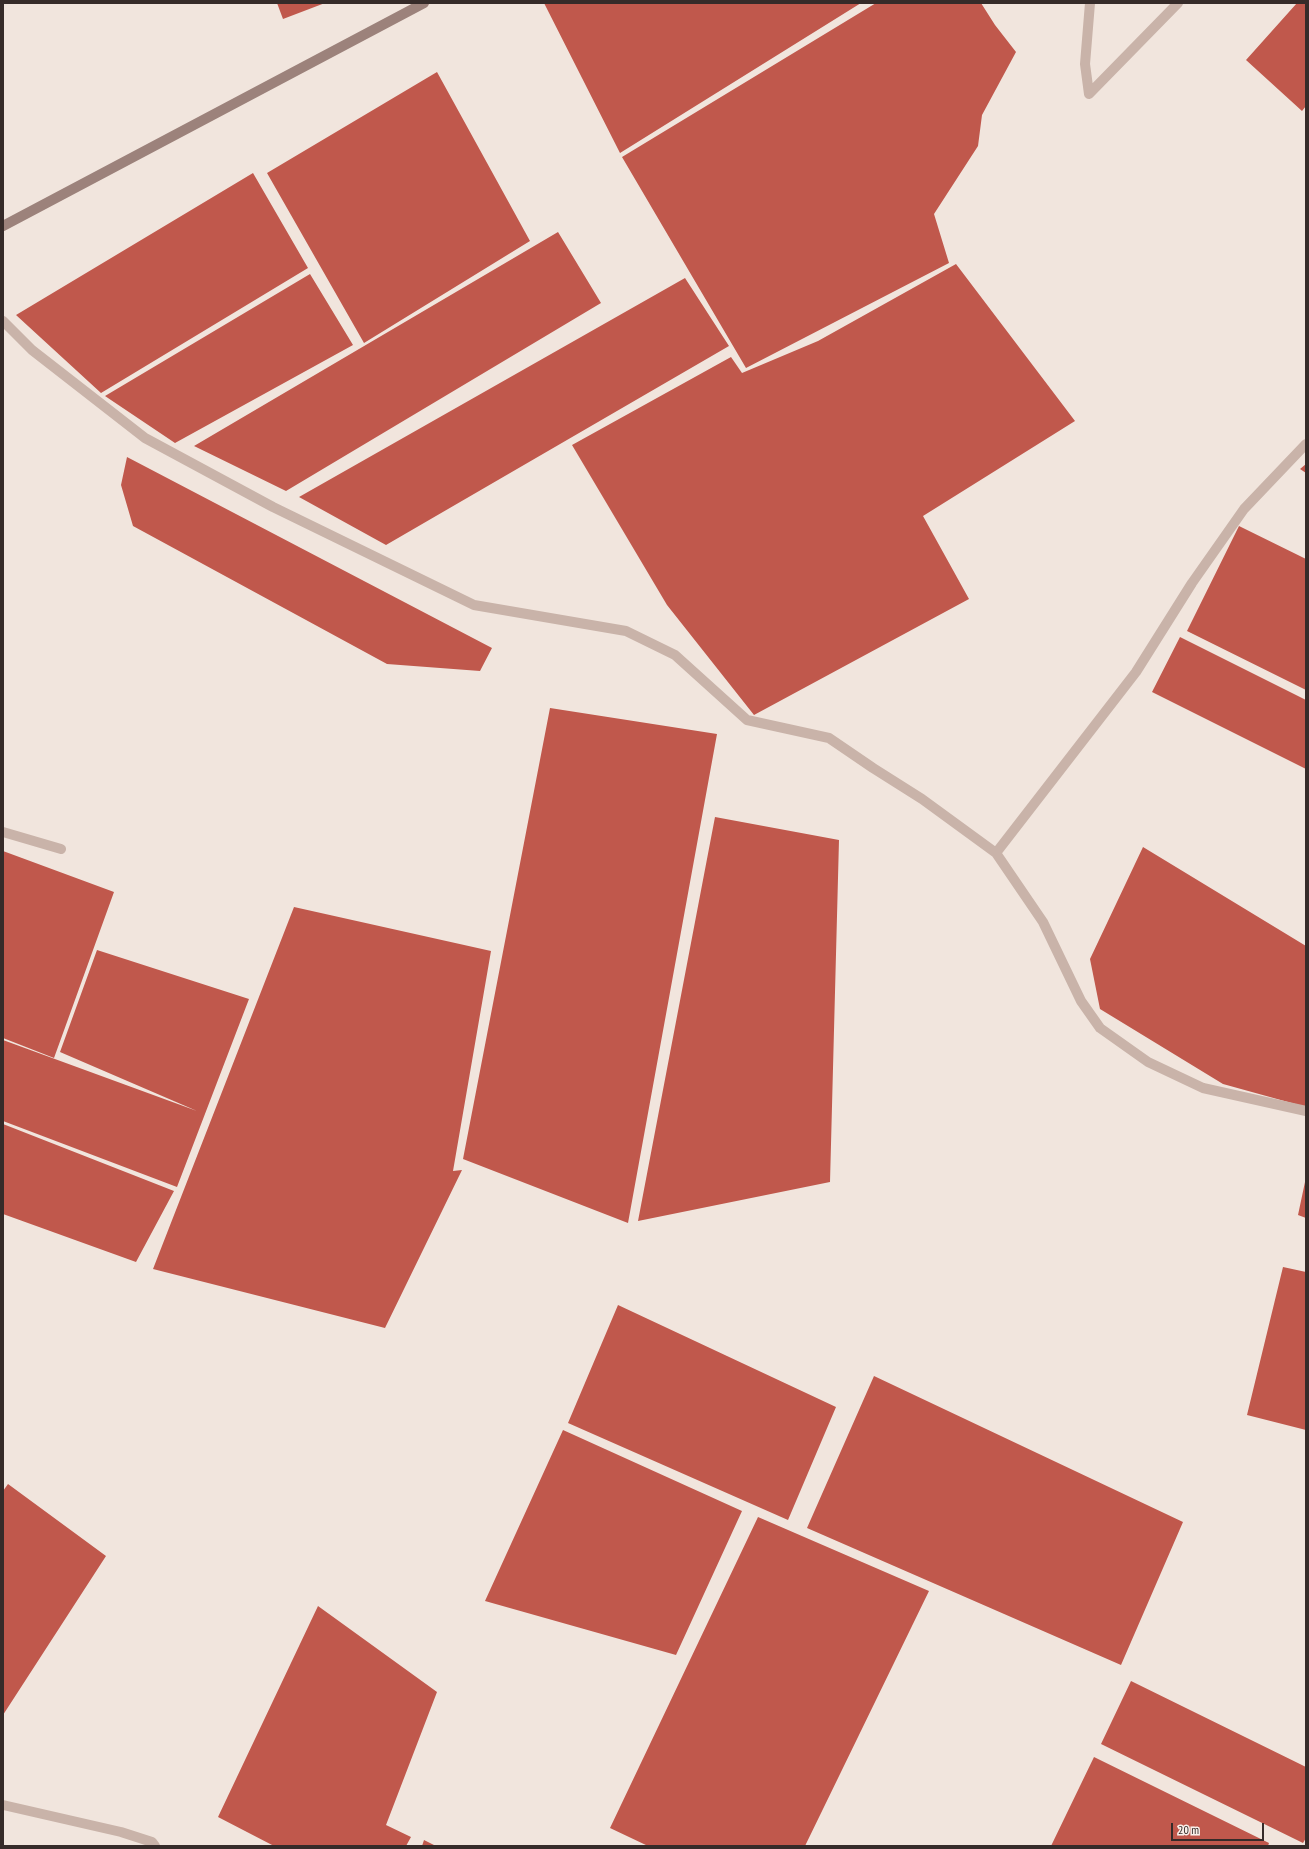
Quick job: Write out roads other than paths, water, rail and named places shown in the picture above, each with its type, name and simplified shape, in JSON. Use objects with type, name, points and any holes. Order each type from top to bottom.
[{"type":"street","points":[[3,226],[424,3]]},
{"type":"street","points":[[1090,3],[1085,64],[1089,94],[1178,3]]},
{"type":"street","points":[[3,320],[32,350],[152,442],[273,507],[474,605],[626,631],[675,655],[747,720],[829,738],[922,799],[996,853],[1043,922],[1081,1001],[1100,1028],[1148,1062],[1203,1088],[1306,1112]]},
{"type":"street","points":[[996,853],[1136,672],[1192,583],[1244,509],[1306,444]]},
{"type":"street","points":[[3,832],[61,849]]},
{"type":"street","points":[[3,1805],[121,1832],[152,1842],[155,1846]]}]
